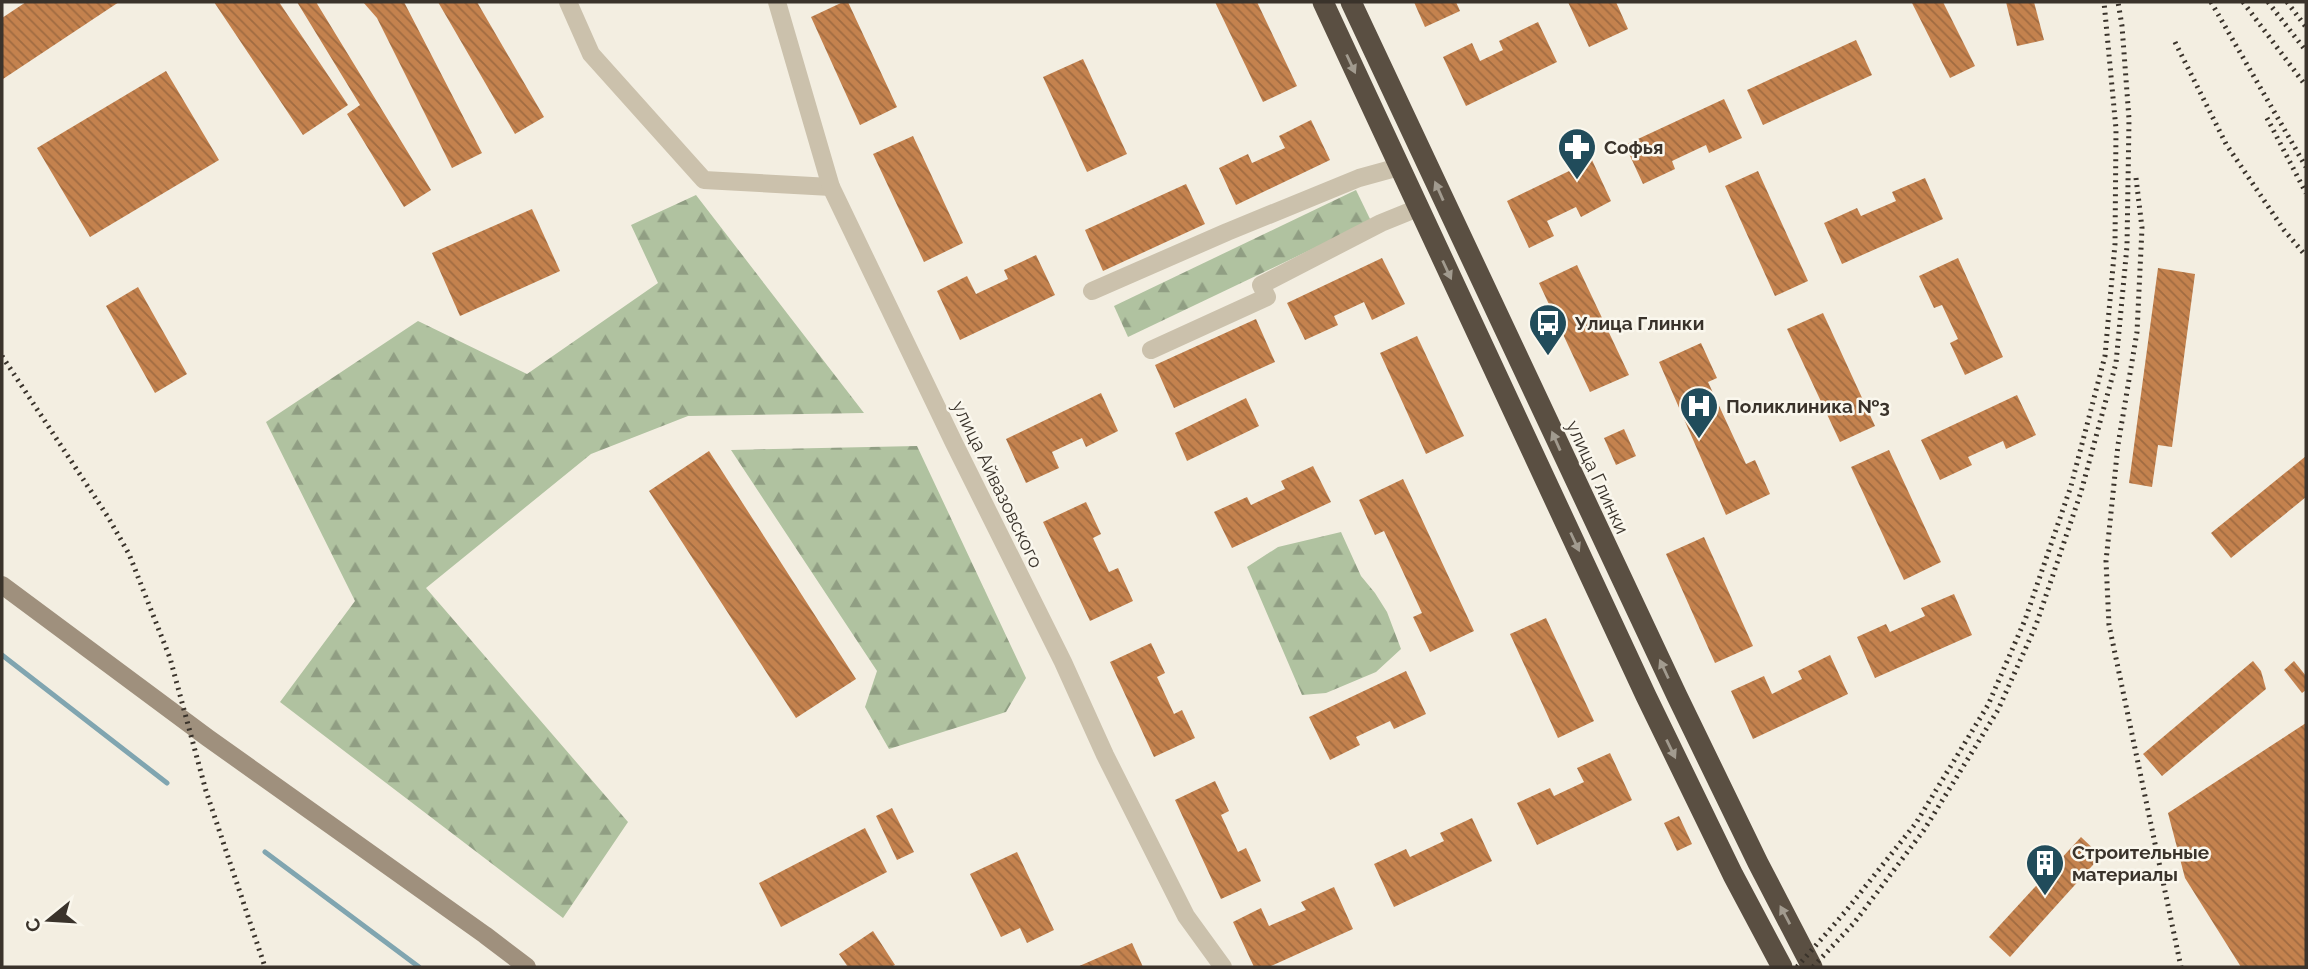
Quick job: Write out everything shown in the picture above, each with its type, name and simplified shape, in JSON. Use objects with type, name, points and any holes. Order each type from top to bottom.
[{"type":"highway","points":[[1323,2],[1646,696],[1782,967]]},
{"type":"highway","name":"улица Глинки","points":[[1351,2],[1578,488],[1758,863],[1812,967]]},
{"type":"highway","points":[[1555,499],[1578,488]]},
{"type":"highway","points":[[1733,874],[1758,863]]},
{"type":"main road","points":[[2,585],[208,738],[527,967]]},
{"type":"street","points":[[568,2],[591,54],[704,180],[831,187]]},
{"type":"street","name":"улица Айвазовского","points":[[777,2],[831,187],[1136,817],[1186,916],[1223,967]]},
{"type":"street","points":[[1092,291],[1359,178],[1399,167]]},
{"type":"street","points":[[1151,351],[1267,297],[1261,285],[1381,223],[1418,208]]},
{"type":"green space","points":[[1356,190],[1371,221],[1128,337],[1114,306]]},
{"type":"green space","points":[[696,195],[864,413],[688,416],[591,454],[426,588],[628,822],[563,918],[280,702],[355,601],[266,422],[418,321],[527,374],[658,283],[631,225]]},
{"type":"green space","points":[[917,446],[1026,678],[1006,712],[889,749],[865,707],[877,671],[731,450]]},
{"type":"green space","points":[[1341,532],[1361,576],[1387,612],[1401,649],[1376,672],[1326,693],[1302,695],[1247,567],[1278,547]]},
{"type":"building","points":[[26,2],[119,2],[3,79],[2,18]]},
{"type":"building","points":[[214,2],[279,2],[348,105],[303,135]]},
{"type":"building","points":[[297,2],[316,2],[431,190],[404,207],[347,114],[360,105]]},
{"type":"building","points":[[363,2],[404,2],[482,153],[452,168],[377,18]]},
{"type":"building","points":[[438,2],[477,2],[544,117],[515,134]]},
{"type":"building","points":[[848,2],[897,107],[860,125],[811,17]]},
{"type":"building","points":[[1215,2],[1257,2],[1297,86],[1263,102]]},
{"type":"building","points":[[1414,2],[1456,2],[1460,11],[1425,27]]},
{"type":"building","points":[[1568,2],[1616,2],[1628,29],[1589,47]]},
{"type":"building","points":[[1943,2],[1975,66],[1950,78],[1912,3]]},
{"type":"building","points":[[2006,2],[2034,2],[2044,40],[2017,46]]},
{"type":"building","points":[[1538,22],[1557,62],[1466,106],[1443,57],[1472,43],[1480,61],[1503,50],[1499,41]]},
{"type":"building","points":[[1856,40],[1872,75],[1763,125],[1747,90]]},
{"type":"building","points":[[1083,59],[1127,154],[1087,172],[1043,77]]},
{"type":"building","points":[[166,71],[219,160],[90,237],[37,148]]},
{"type":"building","points":[[1724,99],[1742,138],[1709,153],[1706,145],[1672,161],[1675,169],[1643,184],[1625,145]]},
{"type":"building","points":[[1311,120],[1330,160],[1236,205],[1219,168],[1248,154],[1252,163],[1285,148],[1279,136]]},
{"type":"building","points":[[913,136],[963,243],[924,262],[873,154]]},
{"type":"building","points":[[1592,160],[1611,201],[1581,217],[1576,207],[1547,221],[1554,236],[1529,248],[1507,201]]},
{"type":"building","points":[[1758,171],[1808,281],[1775,296],[1725,186]]},
{"type":"building","points":[[1925,178],[1943,219],[1842,264],[1824,223],[1857,208],[1861,216],[1896,201],[1892,192]]},
{"type":"building","points":[[1186,184],[1205,224],[1103,271],[1085,230]]},
{"type":"building","points":[[532,209],[560,271],[460,316],[432,253]]},
{"type":"building","points":[[1036,255],[1055,295],[960,340],[937,291],[967,276],[976,294],[1008,279],[1004,270]]},
{"type":"building","points":[[1382,258],[1405,304],[1372,320],[1364,302],[1334,316],[1338,325],[1305,340],[1287,303]]},
{"type":"building","points":[[1958,258],[2003,357],[1965,375],[1950,343],[1958,339],[1942,305],[1934,308],[1919,276]]},
{"type":"building","points":[[1577,265],[1629,375],[1590,392],[1539,283]]},
{"type":"building","points":[[2158,268],[2195,274],[2172,447],[2158,445],[2152,487],[2129,483]]},
{"type":"building","points":[[138,287],[187,374],[155,393],[106,306]]},
{"type":"building","points":[[1823,313],[1875,426],[1840,442],[1787,329]]},
{"type":"building","points":[[1256,319],[1275,362],[1174,408],[1155,365]]},
{"type":"building","points":[[1417,336],[1464,436],[1426,454],[1380,353]]},
{"type":"building","points":[[1701,343],[1717,378],[1708,382],[1746,464],[1755,460],[1770,494],[1726,515],[1659,362]]},
{"type":"building","points":[[1101,393],[1118,431],[1086,447],[1082,438],[1052,452],[1059,468],[1026,483],[1006,439]]},
{"type":"building","points":[[2017,395],[2036,435],[2006,449],[2003,441],[1968,457],[1972,465],[1940,480],[1921,440]]},
{"type":"building","points":[[1246,398],[1259,426],[1187,461],[1175,433]]},
{"type":"building","points":[[1624,429],[1636,456],[1616,465],[1604,438]]},
{"type":"building","points":[[1889,450],[1941,562],[1904,580],[1851,467]]},
{"type":"building","points":[[709,451],[856,679],[796,718],[649,491]]},
{"type":"building","points":[[2306,456],[2306,497],[2231,558],[2211,533]]},
{"type":"building","points":[[1313,466],[1331,502],[1232,548],[1214,512],[1247,497],[1251,505],[1285,489],[1281,481]]},
{"type":"building","points":[[1403,479],[1474,631],[1430,652],[1413,617],[1422,613],[1384,531],[1375,535],[1359,500]]},
{"type":"building","points":[[1086,502],[1101,534],[1093,538],[1109,572],[1118,568],[1133,601],[1090,621],[1043,522]]},
{"type":"building","points":[[1704,537],[1753,646],[1715,663],[1666,554]]},
{"type":"building","points":[[1954,594],[1972,635],[1875,678],[1857,637],[1886,624],[1890,632],[1925,616],[1921,608]]},
{"type":"building","points":[[1546,618],[1594,721],[1558,738],[1510,634]]},
{"type":"building","points":[[1151,643],[1165,673],[1157,677],[1174,714],[1182,710],[1195,738],[1154,757],[1110,662]]},
{"type":"building","points":[[1830,655],[1848,694],[1753,739],[1731,691],[1764,676],[1772,694],[1802,679],[1798,671]]},
{"type":"building","points":[[2253,661],[2261,671],[2266,689],[2162,776],[2143,754]]},
{"type":"building","points":[[2294,661],[2306,676],[2306,690],[2302,693],[2284,670]]},
{"type":"building","points":[[1406,671],[1426,714],[1394,729],[1390,721],[1356,737],[1360,745],[1330,760],[1309,717]]},
{"type":"building","points":[[2306,723],[2306,967],[2241,967],[2185,878],[2168,813]]},
{"type":"building","points":[[1610,753],[1632,800],[1537,845],[1517,803],[1550,788],[1554,796],[1584,782],[1577,768]]},
{"type":"building","points":[[1215,781],[1229,811],[1221,815],[1238,852],[1246,848],[1261,881],[1221,899],[1175,800]]},
{"type":"building","points":[[892,808],[914,852],[897,860],[876,816]]},
{"type":"building","points":[[1679,816],[1692,844],[1677,851],[1664,823]]},
{"type":"building","points":[[1472,818],[1492,861],[1394,907],[1374,864],[1406,849],[1410,857],[1444,841],[1440,833]]},
{"type":"building","points":[[865,828],[887,872],[781,927],[759,883]]},
{"type":"building","name":"Строительные материалы","points":[[2081,837],[2101,856],[2010,957],[1989,937]]},
{"type":"building","points":[[1017,852],[1054,930],[1027,943],[1020,928],[1001,937],[970,874]]},
{"type":"building","points":[[1334,887],[1353,929],[1269,967],[1254,967],[1233,922],[1261,908],[1269,926],[1306,910],[1301,902]]},
{"type":"building","points":[[873,931],[895,965],[848,967],[839,954]]},
{"type":"building","points":[[1132,943],[1143,967],[1077,967]]},
{"type":"waterway","points":[[2,655],[167,783]]},
{"type":"waterway","points":[[265,852],[419,967]]},
{"type":"railway","points":[[1797,967],[1916,823],[1988,705],[2025,620],[2071,486],[2105,356],[2115,244],[2116,129],[2104,2]]},
{"type":"railway","points":[[1813,967],[1854,923],[1924,830],[1998,710],[2036,625],[2081,492],[2116,363],[2127,246],[2129,119],[2118,2]]},
{"type":"railway","points":[[2211,2],[2306,167]]},
{"type":"railway","points":[[2243,2],[2306,86]]},
{"type":"railway","points":[[2268,2],[2306,51]]},
{"type":"railway","points":[[2287,2],[2306,27]]},
{"type":"railway","points":[[2175,42],[2226,144],[2284,230],[2306,256]]},
{"type":"railway","points":[[2267,118],[2306,193]]},
{"type":"railway","points":[[2136,178],[2142,228],[2137,332],[2118,445],[2106,561],[2109,625],[2181,967]]},
{"type":"railway","points":[[2,356],[108,517],[129,554],[170,658],[206,791],[265,967]]},
{"type":"place","name":"Софья","points":[[1577,181]]},
{"type":"place","name":"Улица Глинки","points":[[1548,357]]},
{"type":"place","name":"Поликлиника №3","points":[[1699,440]]},
{"type":"place","name":"Строительные материалы","points":[[2045,897]]}]
